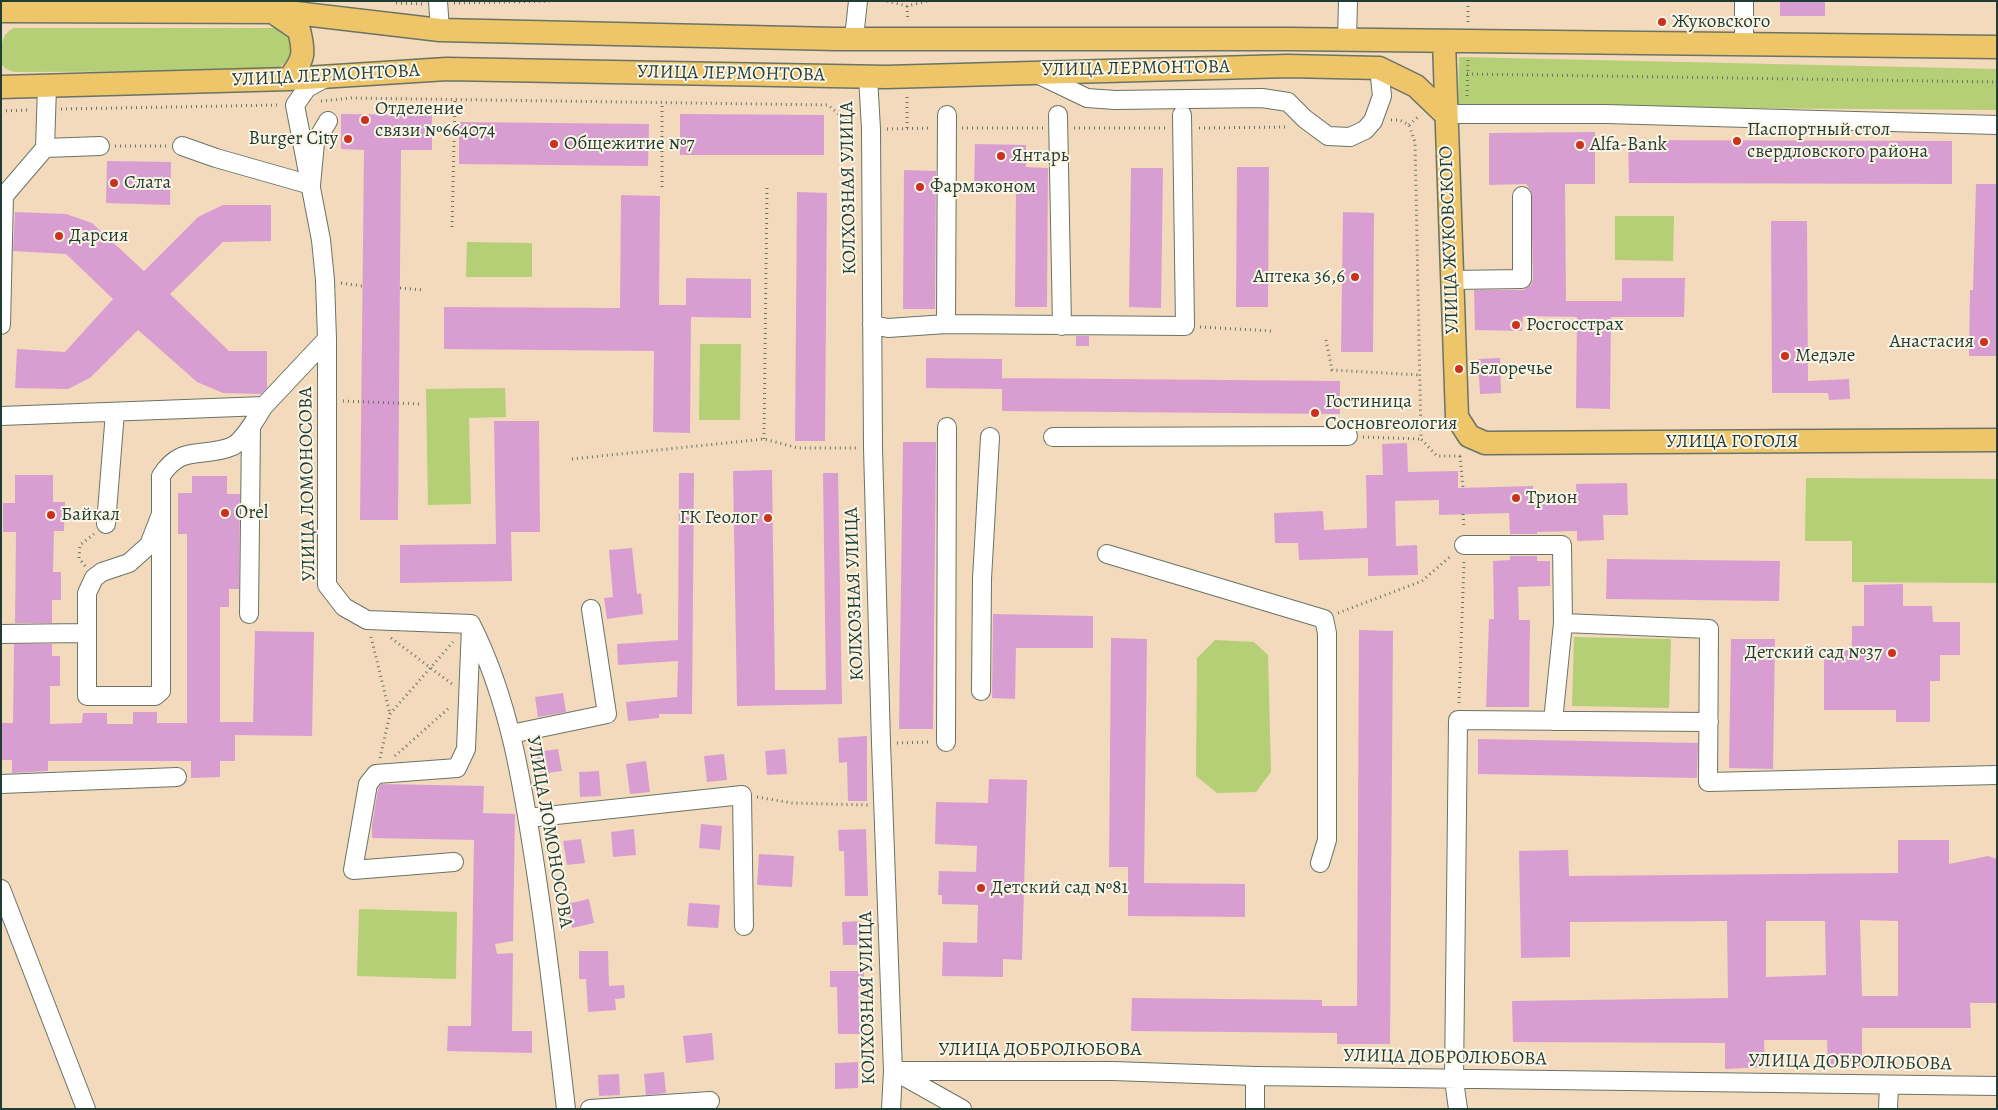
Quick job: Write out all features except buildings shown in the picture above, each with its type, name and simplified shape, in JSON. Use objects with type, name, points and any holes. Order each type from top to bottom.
[{"type":"main road","name":"УЛИЦА ЛЕРМОНТОВА","points":[[2,12],[238,7],[440,30],[854,38],[1377,40],[1997,47]]},
{"type":"main road","points":[[274,12],[299,30],[303,46],[301,63],[289,79]]},
{"type":"main road","points":[[1377,40],[1379,68]]},
{"type":"main road","name":"УЛИЦА ЖУКОВСКОГО","points":[[1444,41],[1445,114],[1457,417],[1469,436]]},
{"type":"main road","name":"УЛИЦА ЛЕРМОНТОВА","points":[[3,86],[47,87],[289,79],[447,69],[868,77],[1288,66],[1379,68],[1416,86],[1445,114]]},
{"type":"main road","name":"УЛИЦА ГОГОЛЯ","points":[[1469,436],[1484,444],[1997,440]]},
{"type":"street","points":[[438,1],[440,30]]},
{"type":"street","points":[[854,38],[858,1]]},
{"type":"street","points":[[1348,1],[1348,40]]},
{"type":"street","points":[[1744,1],[1744,45]]},
{"type":"street","points":[[1288,66],[1296,61],[1299,53],[1298,45],[1289,40]]},
{"type":"street","points":[[1032,72],[1087,98],[1115,100],[1262,98],[1288,102],[1305,120],[1328,136],[1350,137],[1365,130],[1373,121],[1382,96],[1379,68]]},
{"type":"street","points":[[295,105],[307,88],[327,77]]},
{"type":"street","name":"КОЛХОЗНАЯ УЛИЦА","points":[[868,77],[871,129],[873,448],[893,1071],[891,1109]]},
{"type":"street","points":[[1,324],[4,196],[45,148],[47,87]]},
{"type":"street","name":"УЛИЦА ЛОМОНОСОВА","points":[[295,105],[321,240],[325,280],[327,339],[327,585],[344,607],[367,620],[471,624],[494,677],[511,734],[528,818],[549,962],[566,1109]]},
{"type":"street","points":[[1445,114],[1606,114],[1997,125]]},
{"type":"street","points":[[946,115],[946,324]]},
{"type":"street","points":[[872,325],[888,328],[946,324],[1185,326],[1182,115]]},
{"type":"street","points":[[1058,116],[1062,326]]},
{"type":"street","points":[[182,146],[216,158],[311,185],[315,143],[328,121]]},
{"type":"street","points":[[45,148],[100,146]]},
{"type":"street","points":[[1452,280],[1522,279],[1522,196]]},
{"type":"street","points":[[161,514],[149,545],[142,554],[129,563],[102,572],[94,578],[87,593],[86,696],[154,696],[161,691],[161,514],[161,476],[172,461],[185,455],[234,445],[251,427],[264,406],[327,339]]},
{"type":"street","points":[[1,416],[264,406]]},
{"type":"street","points":[[106,524],[115,412]]},
{"type":"street","points":[[249,614],[251,427]]},
{"type":"street","points":[[946,742],[948,427]]},
{"type":"street","points":[[1053,437],[1348,436]]},
{"type":"street","points":[[981,691],[982,579],[990,437]]},
{"type":"street","points":[[1464,545],[1562,545],[1563,623],[1553,721]]},
{"type":"street","points":[[1107,554],[1324,619],[1327,633],[1327,840],[1320,863]]},
{"type":"street","points":[[511,734],[607,714],[591,608]]},
{"type":"street","points":[[1563,623],[1710,629],[1708,782],[1997,774]]},
{"type":"street","points":[[454,862],[352,870],[368,784],[376,774],[457,768],[466,749],[471,624]]},
{"type":"street","points":[[1,634],[86,633]]},
{"type":"street","points":[[1458,1109],[1454,1080],[1458,720],[1709,722]]},
{"type":"street","points":[[1,784],[178,777]]},
{"type":"street","points":[[528,818],[742,794],[744,926]]},
{"type":"street","points":[[1,890],[86,1109]]},
{"type":"street","points":[[893,1071],[962,1109]]},
{"type":"street","name":"УЛИЦА ДОБРОЛЮБОВА","points":[[893,1071],[1113,1071],[1454,1080],[1997,1086]]},
{"type":"street","points":[[1255,1076],[1255,1109]]},
{"type":"street","points":[[1888,1109],[1889,1085]]},
{"type":"street","points":[[590,1109],[710,1101]]},
{"type":"path","points":[[887,1],[907,6],[928,1]]},
{"type":"path","points":[[1468,1],[1468,28]]},
{"type":"path","points":[[907,6],[908,27]]},
{"type":"path","points":[[1468,57],[1468,114]]},
{"type":"path","points":[[1468,74],[1997,82]]},
{"type":"path","points":[[907,128],[908,88]]},
{"type":"path","points":[[452,227],[455,100]]},
{"type":"path","points":[[662,103],[662,187]]},
{"type":"path","points":[[1,111],[295,105]]},
{"type":"path","points":[[1409,125],[1418,117]]},
{"type":"path","points":[[128,146],[148,146]]},
{"type":"path","points":[[764,439],[767,185]]},
{"type":"path","points":[[400,288],[423,290]]},
{"type":"path","points":[[1185,326],[1272,331]]},
{"type":"path","points":[[1326,340],[1332,370],[1420,374]]},
{"type":"path","points":[[327,401],[419,404]]},
{"type":"path","points":[[1348,436],[1421,438]]},
{"type":"path","points":[[572,459],[764,439],[798,448],[873,448]]},
{"type":"path","points":[[1460,456],[1463,488]]},
{"type":"path","points":[[1458,720],[1464,545],[1463,514]]},
{"type":"path","points":[[94,578],[79,558],[80,545],[106,524]]},
{"type":"path","points":[[1324,619],[1422,581],[1464,545]]},
{"type":"path","points":[[367,620],[390,714]]},
{"type":"path","points":[[376,774],[390,714],[429,667],[471,624]]},
{"type":"path","points":[[376,774],[446,709],[468,697],[390,637]]},
{"type":"path","points":[[881,743],[946,742]]},
{"type":"path","points":[[742,794],[792,803],[884,806]]},
{"type":"green space","points":[[14,28],[275,28],[289,38],[292,50],[286,62],[272,71],[14,72],[6,69],[1,64],[1,47],[6,34]]},
{"type":"green space","points":[[1459,57],[1997,69],[1997,110],[1458,106]]},
{"type":"green space","points":[[1615,216],[1674,216],[1673,261],[1615,260]]},
{"type":"green space","points":[[467,242],[532,243],[532,277],[466,277]]},
{"type":"green space","points":[[700,344],[741,344],[740,420],[699,420]]},
{"type":"green space","points":[[505,388],[506,417],[469,418],[471,504],[428,505],[426,389]]},
{"type":"green space","points":[[1806,478],[1997,479],[1997,583],[1852,582],[1852,541],[1805,541]]},
{"type":"green space","points":[[1574,637],[1671,639],[1669,708],[1572,706]]},
{"type":"green space","points":[[1215,640],[1254,642],[1268,655],[1271,772],[1256,792],[1217,793],[1196,776],[1197,658]]},
{"type":"green space","points":[[359,909],[457,912],[456,979],[357,976]]},
{"type":"place","name":"Жуковского","points":[[1662,22]]},
{"type":"place","name":"Отделение связи №664074","points":[[365,120]]},
{"type":"place","name":"Burger City","points":[[348,139]]},
{"type":"place","name":"Паспортный стол свердловского района","points":[[1737,141]]},
{"type":"place","name":"Общежитие №7","points":[[554,144]]},
{"type":"place","name":"Alfa-Bank","points":[[1580,145]]},
{"type":"place","name":"Янтарь","points":[[1001,156]]},
{"type":"place","name":"Слата","points":[[114,183]]},
{"type":"place","name":"Фармэконом","points":[[920,187]]},
{"type":"place","name":"Дарсия","points":[[59,236]]},
{"type":"place","name":"Аптека 36,6","points":[[1355,277]]},
{"type":"place","name":"Росгосстрах","points":[[1516,325]]},
{"type":"place","name":"Анастасия","points":[[1984,342]]},
{"type":"place","name":"Медэле","points":[[1785,356]]},
{"type":"place","name":"Белоречье","points":[[1459,369]]},
{"type":"place","name":"Гостиница Сосновгеология","points":[[1315,413]]},
{"type":"place","name":"Трион","points":[[1516,498]]},
{"type":"place","name":"Orel","points":[[225,513]]},
{"type":"place","name":"Байкал","points":[[51,515]]},
{"type":"place","name":"ГК Геолог","points":[[768,518]]},
{"type":"place","name":"Детский сад №37","points":[[1892,653]]},
{"type":"place","name":"Детский сад №81","points":[[981,888]]}]
